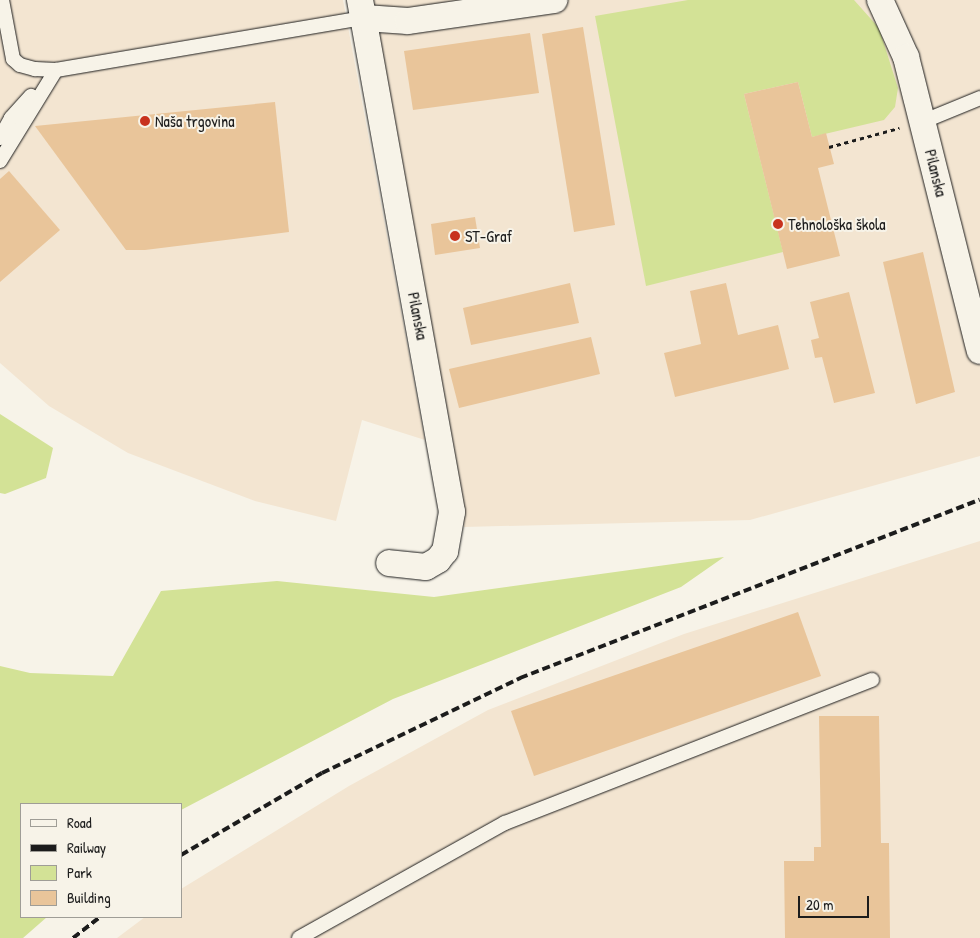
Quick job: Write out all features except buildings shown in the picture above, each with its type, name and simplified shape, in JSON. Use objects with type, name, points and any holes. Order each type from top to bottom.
[{"type":"street","points":[[362,9],[408,21],[554,0]]},
{"type":"street","name":"Pilanska","points":[[880,0],[898,35],[924,121],[980,351]]},
{"type":"street","name":"Pilanska","points":[[362,9],[444,456],[452,512],[445,552],[438,560],[426,567],[389,563]]},
{"type":"lane","points":[[2,0],[13,59],[20,65],[35,69],[56,70],[362,9]]},
{"type":"lane","points":[[0,138],[11,118],[56,70]]},
{"type":"lane","points":[[0,161],[56,70]]},
{"type":"lane","points":[[924,121],[980,98]]},
{"type":"lane","points":[[298,938],[505,823],[872,680]]},
{"type":"path","points":[[830,147],[924,121]]},
{"type":"shaded area","points":[[0,0],[343,0],[425,440],[362,420],[336,521],[255,501],[128,453],[49,406],[0,363]]},
{"type":"shaded area","points":[[367,0],[980,0],[980,456],[750,520],[464,527]]},
{"type":"shaded area","points":[[980,541],[980,938],[117,938],[144,918],[182,918],[182,888],[349,786],[488,710],[684,634]]},
{"type":"green space","points":[[688,0],[854,0],[879,28],[898,88],[895,107],[884,120],[812,137],[798,82],[744,94],[783,252],[646,286],[595,16]]},
{"type":"green space","points":[[0,414],[53,448],[46,478],[5,494],[0,493]]},
{"type":"green space","points":[[724,557],[681,587],[393,699],[182,809],[182,803],[20,803],[20,918],[46,918],[23,938],[0,938],[0,666],[30,673],[113,676],[161,591],[277,581],[434,597]]},
{"type":"railway","points":[[182,854],[322,773],[520,678],[980,500]]},
{"type":"railway","points":[[73,938],[99,918]]},
{"type":"place","name":"Naša trgovina","points":[[145,121]]},
{"type":"place","name":"Tehnološka škola","points":[[778,224]]},
{"type":"place","name":"ST-Graf","points":[[455,236]]}]
